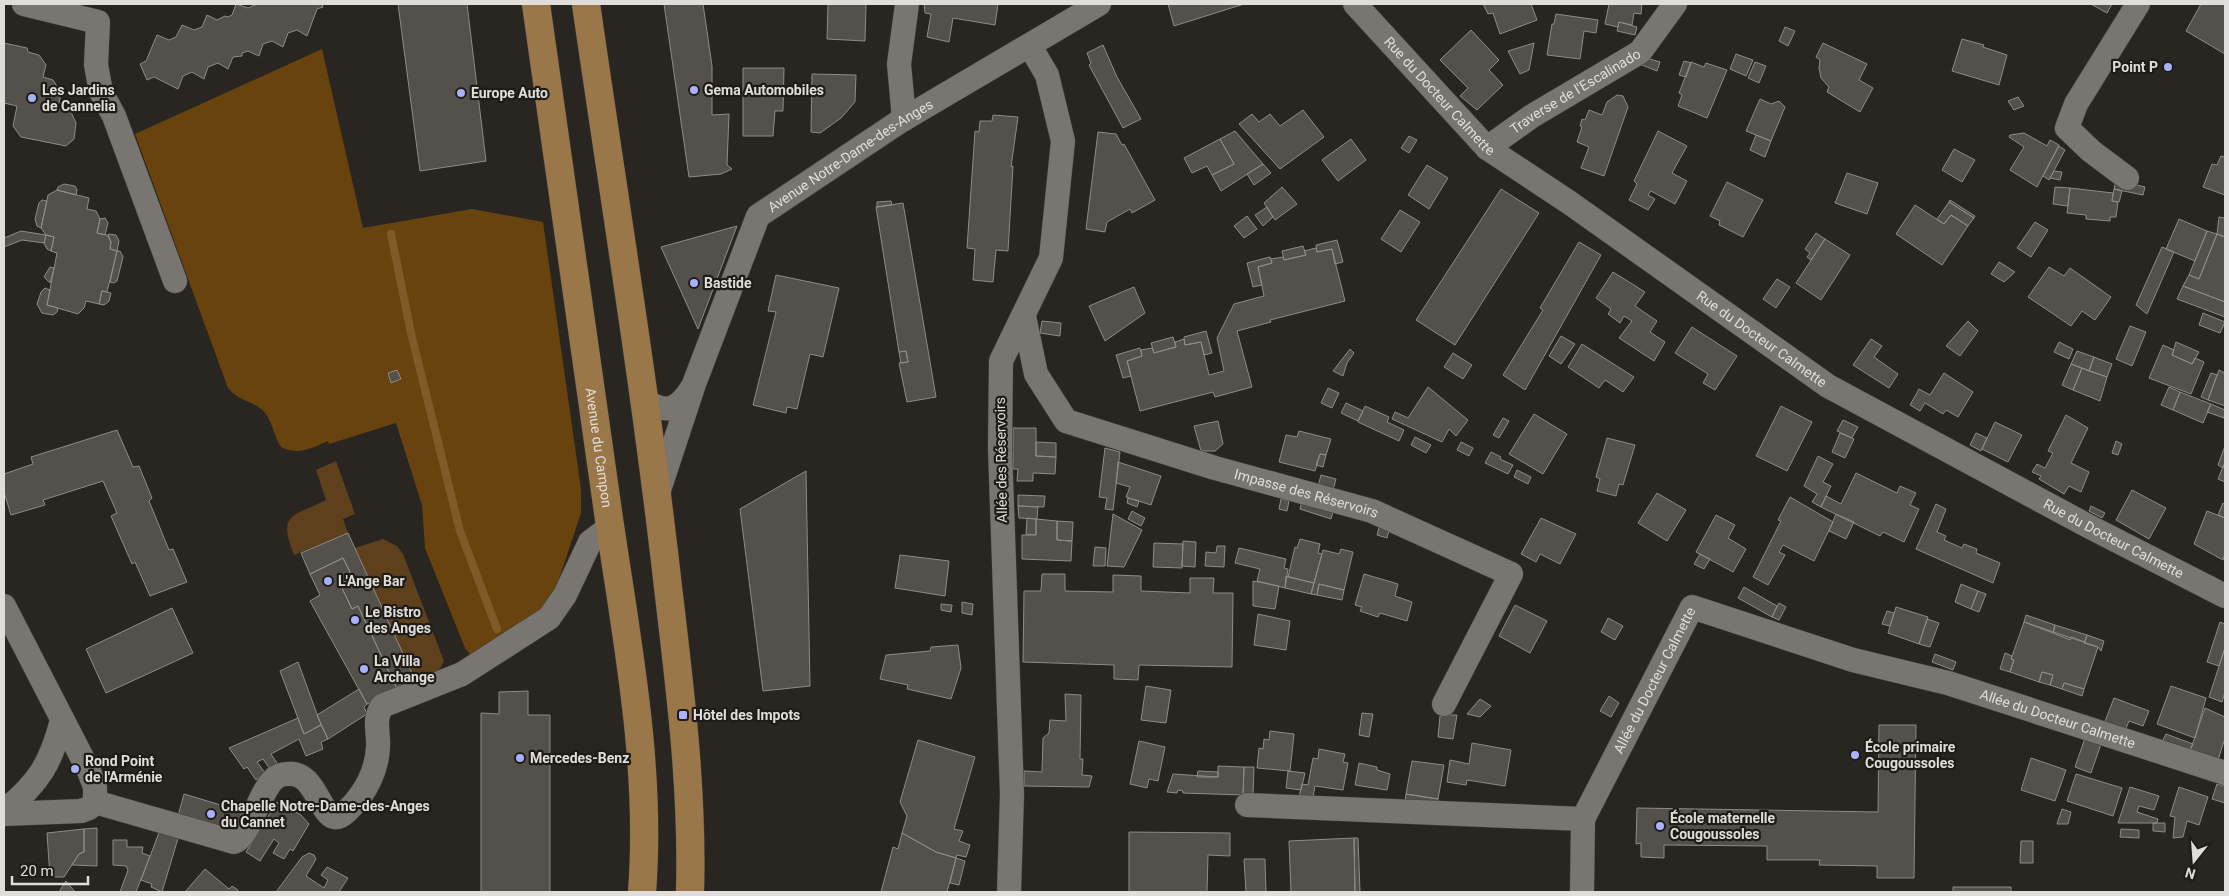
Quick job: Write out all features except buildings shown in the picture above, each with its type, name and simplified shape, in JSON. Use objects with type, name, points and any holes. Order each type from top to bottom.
[{"type":"main road","name":"Avenue du Campon","points":[[536,4],[622,602],[638,734],[643,817],[642,892]]},
{"type":"main road","points":[[586,4],[658,493],[683,715],[691,822],[690,892]]},
{"type":"street","points":[[24,4],[98,22],[96,65],[101,92],[114,116],[175,281]]},
{"type":"street","points":[[904,119],[899,64],[907,4]]},
{"type":"street","name":"Avenue Notre-Dame-des-Anges","points":[[658,493],[694,384],[758,216],[904,119],[1098,4]]},
{"type":"street","name":"Rue du Docteur Calmette","points":[[1355,4],[1486,148],[1570,203],[1828,386],[2090,527],[2225,596]]},
{"type":"street","name":"Traverse de l'Escalinado","points":[[1486,148],[1532,116],[1640,52],[1675,4]]},
{"type":"street","points":[[2127,178],[2090,151],[2067,128],[2076,104],[2138,4]]},
{"type":"street","name":"Allée des Réservoirs","points":[[1009,892],[1012,794],[1000,448],[1001,362],[1051,258],[1063,141],[1047,75],[1030,46]]},
{"type":"street","name":"Impasse des Réservoirs","points":[[1024,316],[1036,374],[1066,422],[1216,468],[1372,511],[1511,574],[1444,704]]},
{"type":"street","name":"Avenue Notre-Dame-des-Anges","points":[[644,400],[655,407],[671,409],[685,399],[694,384]]},
{"type":"street","points":[[95,802],[234,842],[242,837],[259,801],[274,778],[282,774],[292,773],[302,776],[310,783],[319,800],[331,816],[336,818],[341,816],[357,800],[375,769],[378,747],[377,720],[382,706],[462,674],[549,618],[565,595],[590,542],[610,527]]},
{"type":"street","points":[[4,606],[89,772],[95,786],[95,802],[89,808],[81,811],[4,813]]},
{"type":"street","name":"Allée du Docteur Calmette","points":[[1583,819],[1692,607],[1853,660],[1948,683],[2225,773]]},
{"type":"street","points":[[4,813],[22,797],[44,768],[52,754],[62,720]]},
{"type":"street","points":[[1248,805],[1583,819],[1582,892]]},
{"type":"shaded area","points":[[322,49],[363,228],[472,209],[543,222],[581,489],[581,513],[559,579],[545,608],[472,657],[465,648],[425,548],[422,505],[396,423],[329,444],[328,441],[305,450],[293,451],[281,447],[265,412],[236,396],[228,388],[135,134]]},
{"type":"shaded area","points":[[336,461],[355,514],[343,519],[348,533],[294,555],[287,531],[288,523],[297,514],[326,500],[316,470]]},
{"type":"shaded area","points":[[383,539],[397,546],[403,554],[444,661],[440,669],[416,682],[355,548]]},
{"type":"waterway","points":[[391,234],[411,333],[460,531],[497,629]]},
{"type":"place","name":"Point P","points":[[2168,67]]},
{"type":"place","name":"Gema Automobiles","points":[[694,90]]},
{"type":"place","name":"Europe Auto","points":[[461,93]]},
{"type":"place","name":"Les Jardins de Cannelia","points":[[32,98]]},
{"type":"place","name":"Bastide","points":[[694,283]]},
{"type":"place","name":"L'Ange Bar","points":[[328,581]]},
{"type":"place","name":"Le Bistro des Anges","points":[[355,620]]},
{"type":"place","name":"La Villa Archange","points":[[364,669]]},
{"type":"place","name":"Hôtel des Impots","points":[[683,715]]},
{"type":"place","name":"École primaire Cougoussoles","points":[[1855,755]]},
{"type":"place","name":"Mercedes-Benz","points":[[520,758]]},
{"type":"place","name":"Rond Point de l'Arménie","points":[[75,769]]},
{"type":"place","name":"Chapelle Notre-Dame-des-Anges du Cannet","points":[[211,814]]},
{"type":"place","name":"École maternelle Cougoussoles","points":[[1660,826]]}]
